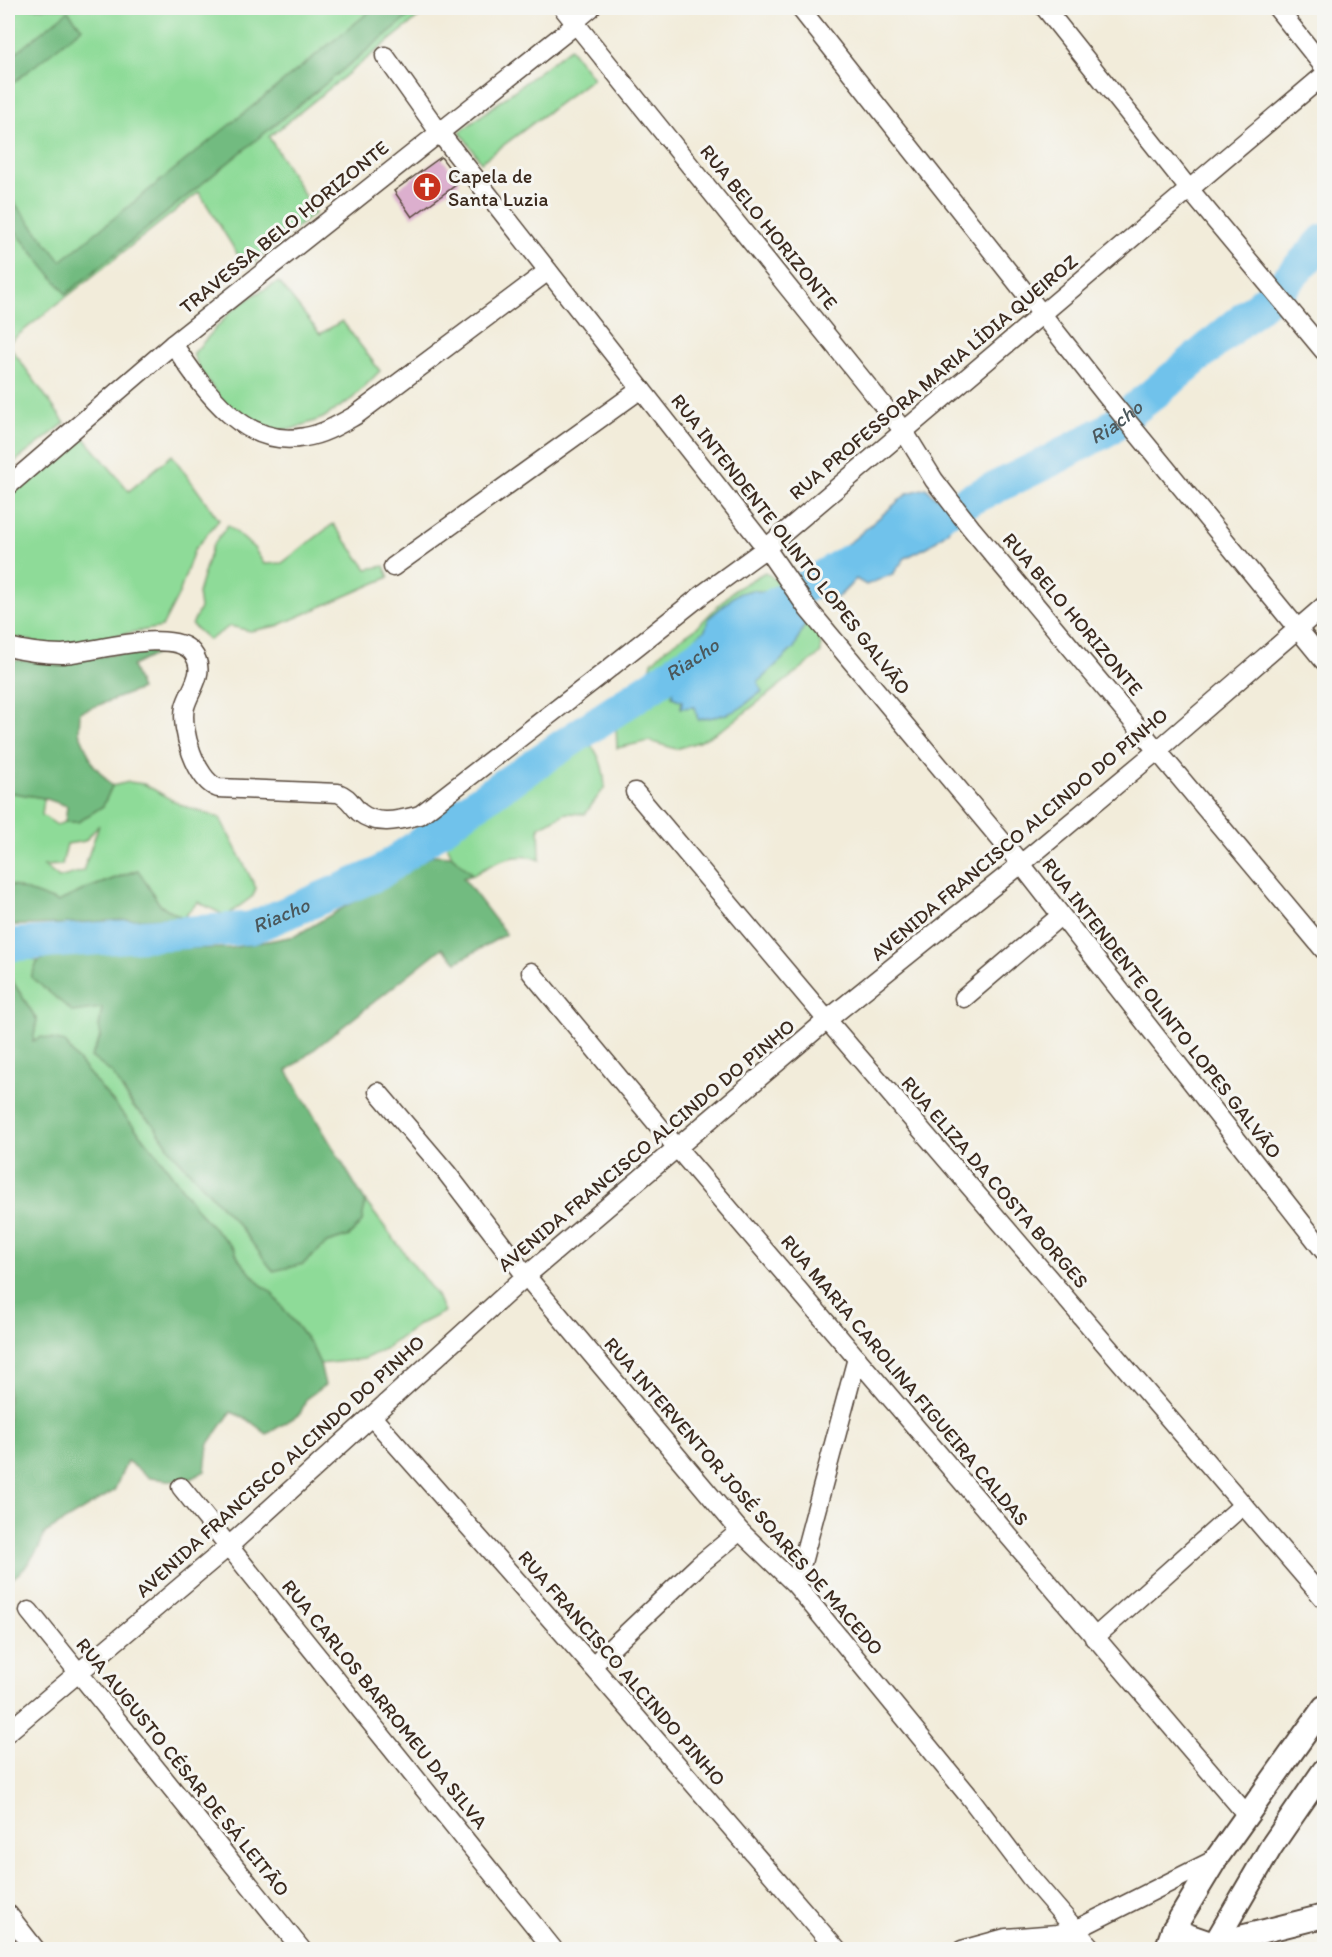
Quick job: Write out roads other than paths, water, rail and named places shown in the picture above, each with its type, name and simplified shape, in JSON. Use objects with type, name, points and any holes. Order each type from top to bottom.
[{"type":"street","name":"TRAVESSA BELO HORIZONTE","points":[[8,486],[174,344],[570,29],[568,15],[591,8]]},
{"type":"street","points":[[800,8],[1133,430],[1324,661]]},
{"type":"street","points":[[1045,8],[1189,189],[1324,351]]},
{"type":"street","points":[[1277,8],[1324,67]]},
{"type":"street","name":"RUA BELO HORIZONTE","points":[[568,15],[903,430],[934,480],[972,528],[1324,950]]},
{"type":"street","name":"RUA INTENDENTE OLINTO LOPES GALVÃO","points":[[385,57],[439,132],[766,548],[808,609],[1021,864],[1324,1251]]},
{"type":"street","name":"RUA PROFESSORA MARIA LÍDIA QUEIROZ","points":[[8,647],[62,654],[145,642],[172,641],[183,645],[191,651],[196,660],[199,677],[186,707],[185,725],[200,774],[212,786],[338,793],[346,796],[366,817],[377,820],[392,821],[420,815],[703,594],[766,548],[1324,75]]},
{"type":"street","points":[[174,344],[194,375],[219,406],[238,421],[258,433],[282,439],[304,438],[327,431],[356,415],[548,271]]},
{"type":"street","points":[[393,567],[641,389]]},
{"type":"street","name":"AVENIDA FRANCISCO ALCINDO DO PINHO","points":[[8,1732],[229,1546],[526,1276],[678,1149],[826,1020],[1021,864],[1158,750],[1324,606]]},
{"type":"street","name":"RUA ELIZA DA COSTA BORGES","points":[[635,792],[826,1020],[1324,1599]]},
{"type":"street","points":[[964,998],[1060,916]]},
{"type":"street","name":"RUA MARIA CAROLINA FIGUEIRA CALDAS","points":[[531,972],[678,1149],[1246,1815]]},
{"type":"street","name":"RUA INTERVENTOR JOSÉ SOARES DE MACEDO","points":[[378,1092],[446,1172],[526,1276],[740,1532],[796,1585],[968,1795],[1030,1877],[1093,1950]]},
{"type":"street","points":[[796,1585],[857,1358]]},
{"type":"street","name":"RUA FRANCISCO ALCINDO PINHO","points":[[372,1417],[592,1666],[837,1950]]},
{"type":"street","name":"RUA CARLOS BARROMEU DA SILVA","points":[[181,1487],[554,1950]]},
{"type":"street","points":[[1094,1638],[1244,1505]]},
{"type":"street","points":[[592,1666],[653,1611],[699,1565],[740,1532]]},
{"type":"street","name":"RUA AUGUSTO CÉSAR DE SÁ LEITÃO","points":[[29,1611],[302,1950]]},
{"type":"street","points":[[1324,1707],[1215,1859],[1170,1940],[1212,1947],[1324,1916]]},
{"type":"street","points":[[1212,1947],[1270,1847],[1324,1770]]},
{"type":"street","points":[[962,1950],[1006,1938],[1057,1934],[1075,1930],[1215,1859]]},
{"type":"street","points":[[8,1914],[36,1950]]},
{"type":"water","points":[[926,488],[943,504],[952,519],[948,531],[929,546],[905,558],[893,574],[866,585],[856,579],[837,598],[822,603],[814,592],[810,579],[818,564],[854,539],[908,493]]},
{"type":"water","points":[[752,590],[772,593],[792,607],[806,622],[794,648],[758,682],[762,692],[737,710],[698,720],[695,707],[681,708],[682,701],[672,697],[675,676],[692,649],[701,644],[697,637],[705,630],[709,618],[737,594]]},
{"type":"waterway","name":"Riacho","points":[[922,523],[1052,460],[1107,430],[1279,289],[1324,240]]},
{"type":"waterway","name":"Riacho","points":[[8,945],[251,928],[378,874],[484,798],[772,606],[850,560]]},
{"type":"place","name":"Capela de Santa Luzia","points":[[427,187]]}]
